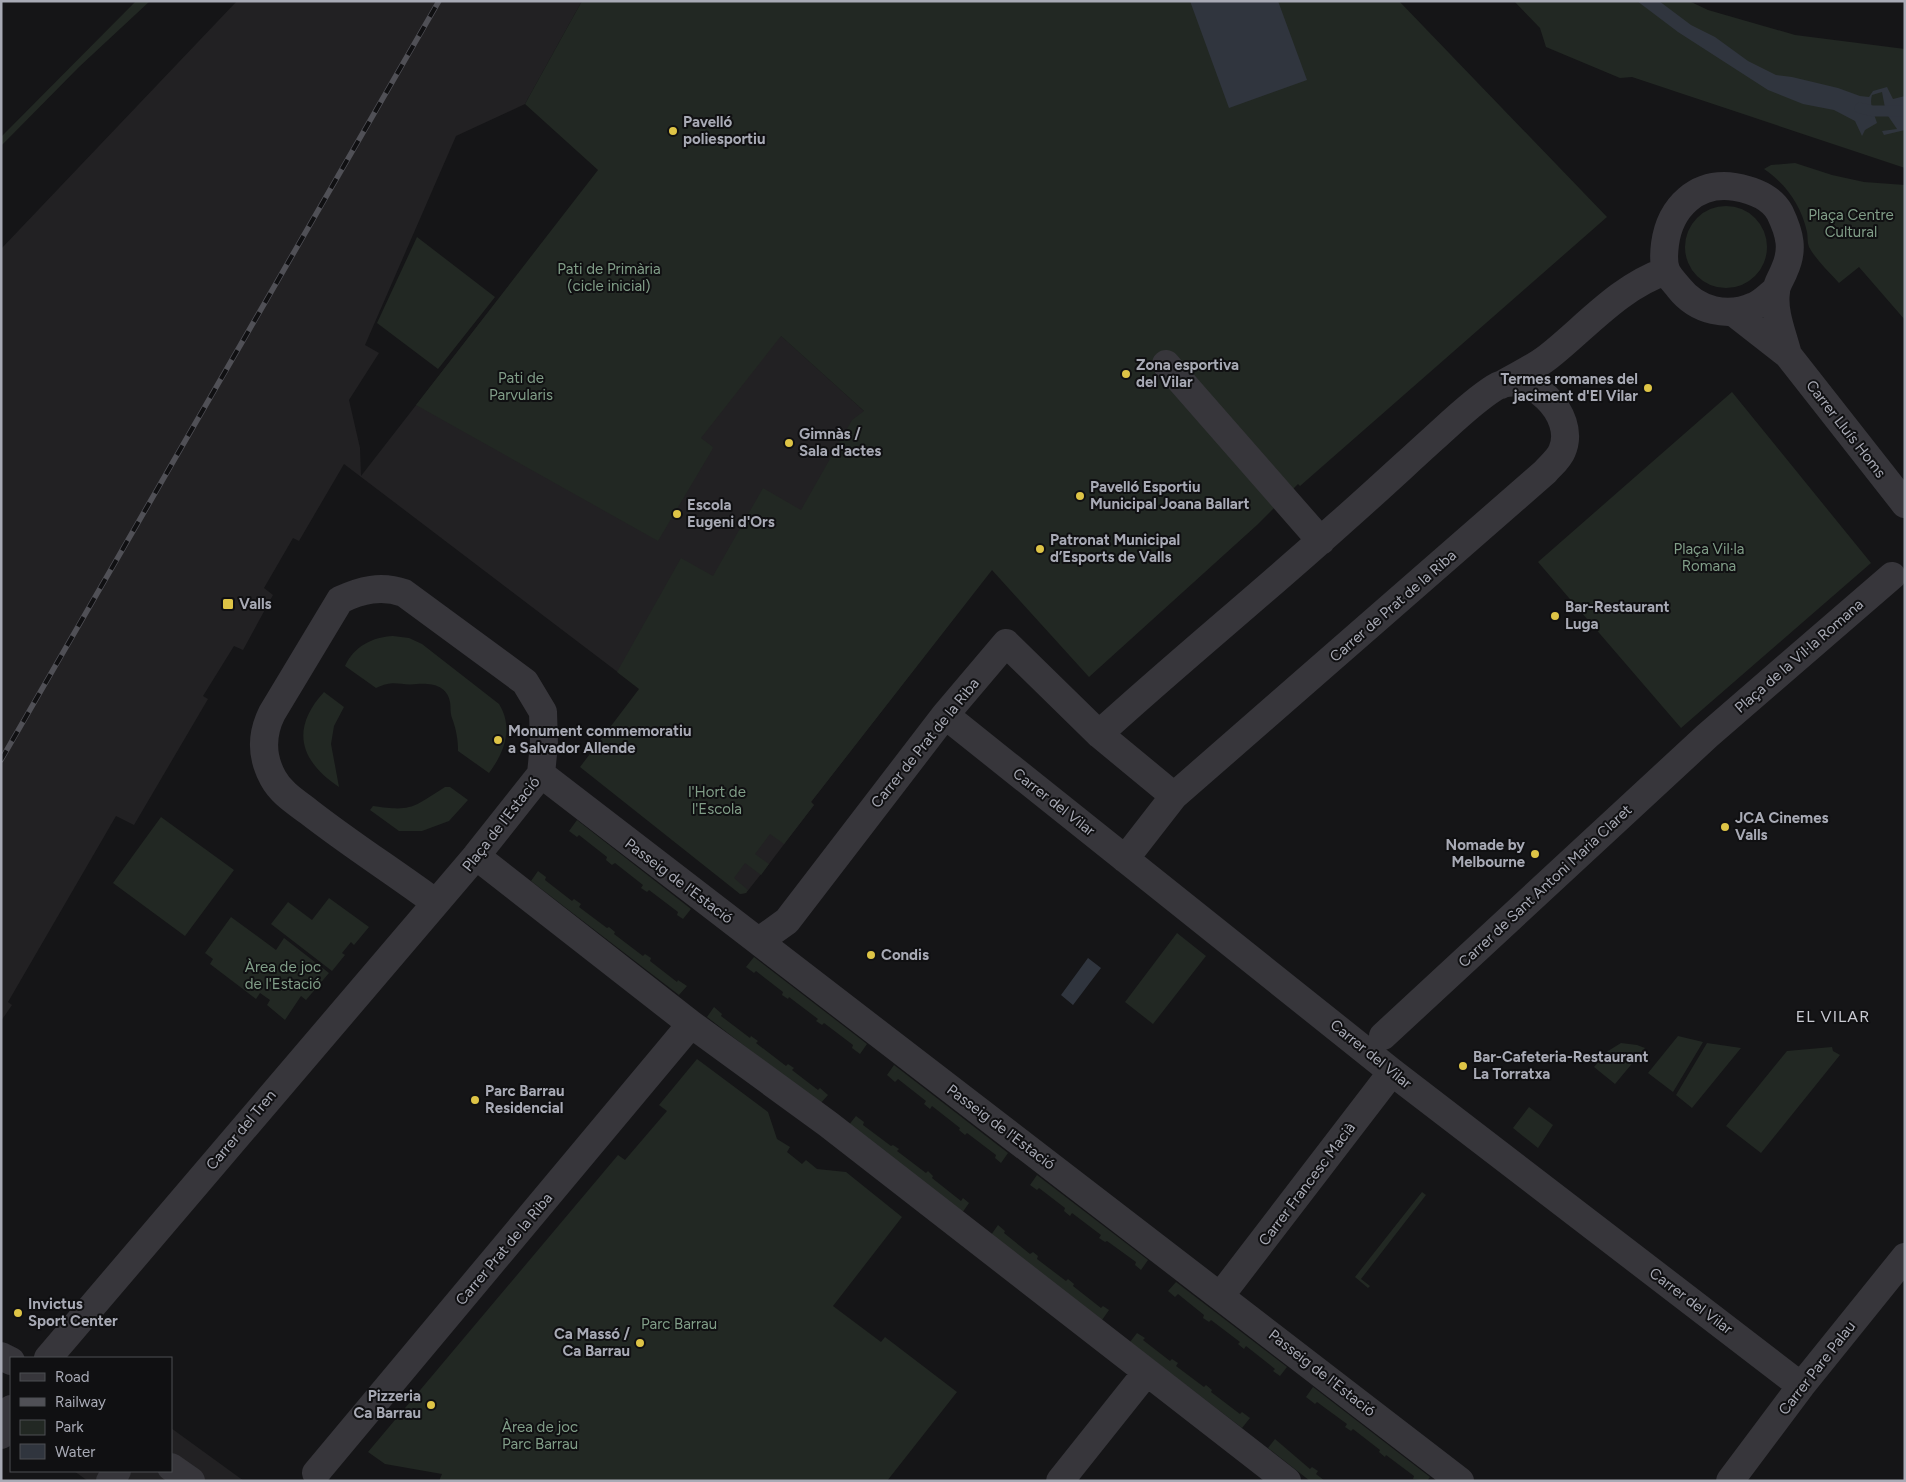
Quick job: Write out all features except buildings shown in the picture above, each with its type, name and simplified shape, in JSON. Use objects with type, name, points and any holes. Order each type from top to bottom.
[{"type":"street","points":[[1776,290],[1755,306],[1733,312],[1711,310],[1687,298],[1666,271],[1664,255],[1668,226],[1678,208],[1699,191],[1722,185],[1755,191],[1769,200],[1779,212],[1791,244],[1790,257],[1776,290],[1777,311],[1788,355]]},
{"type":"street","points":[[1099,734],[1321,541],[1466,409],[1495,387],[1545,359],[1616,298],[1647,277],[1666,271]]},
{"type":"street","points":[[1733,312],[1788,355]]},
{"type":"street","name":"Carrer Lluís Homs","points":[[1788,355],[1905,504]]},
{"type":"street","points":[[1545,359],[1542,380],[1545,397]]},
{"type":"street","points":[[1166,364],[1321,541]]},
{"type":"street","name":"Carrer de Prat de la Riba","points":[[1125,859],[1174,796],[1545,472],[1562,451],[1564,436],[1561,419],[1539,390],[1521,383],[1501,385]]},
{"type":"street","name":"Plaça de la Vil·la Romana","points":[[1707,736],[1892,576]]},
{"type":"street","name":"Plaça de l'Estació","points":[[391,588],[404,593],[525,682],[543,712],[544,744],[541,774],[436,904],[331,829],[284,792],[274,780],[265,761],[263,743],[266,726],[340,600],[359,591],[391,588]]},
{"type":"street","name":"Carrer de Prat de la Riba","points":[[760,941],[787,921],[945,715],[1006,643],[1099,734],[1174,796]]},
{"type":"street","name":"Carrer del Vilar","points":[[945,715],[1392,1072],[1801,1386]]},
{"type":"street","name":"Carrer de Sant Antoni Maria Claret","points":[[1383,1036],[1707,736]]},
{"type":"street","name":"Passeig de l'Estació","points":[[541,774],[1221,1295],[1460,1481]]},
{"type":"street","points":[[476,856],[691,1024],[828,1124],[1287,1481]]},
{"type":"street","name":"Carrer del Tren","points":[[49,1357],[436,904]]},
{"type":"street","name":"Carrer Prat de la Riba","points":[[316,1473],[691,1024]]},
{"type":"street","name":"Carrer Francesc Macià","points":[[1221,1295],[1392,1072]]},
{"type":"street","name":"Carrer Pare Palau","points":[[1730,1481],[1801,1386],[1905,1257]]},
{"type":"street","points":[[1060,1481],[1146,1373]]},
{"type":"street","points":[[1,1435],[10,1412]]},
{"type":"street","points":[[172,1468],[191,1481]]},
{"type":"shaded area","points":[[237,1],[582,1],[525,104],[456,136],[365,345],[379,353],[349,400],[360,448],[361,476],[553,229],[778,333],[864,411],[992,569],[811,802],[814,805],[769,864],[746,893],[740,894],[640,689],[344,464],[299,541],[293,538],[264,588],[273,595],[243,650],[234,646],[203,696],[208,699],[134,825],[116,816],[8,1002],[12,1005],[1,1021],[1,249]]},
{"type":"shaded area","points":[[172,1429],[244,1481],[88,1481],[75,1472],[172,1472]]},
{"type":"green space","points":[[136,1],[150,1],[79,67],[1,146],[1,137]]},
{"type":"green space","name":"Zona esportiva del Vilar","points":[[582,1],[1399,1],[1607,217],[1300,486],[1298,484],[1257,525],[1089,677],[992,570],[811,802],[814,805],[784,844],[770,834],[755,854],[769,864],[761,875],[745,863],[734,878],[748,890],[746,893],[740,894],[580,767],[639,689],[617,672],[681,558],[713,576],[763,488],[801,510],[852,420],[864,411],[781,336],[701,438],[713,447],[712,450],[658,541],[416,405],[598,170],[525,104]]},
{"type":"green space","points":[[1514,1],[1689,1],[1708,10],[1795,35],[1905,49],[1905,168],[1632,77],[1620,78],[1546,47],[1540,28]]},
{"type":"green space","name":"Plaça Centre Cultural","points":[[1795,163],[1832,175],[1864,182],[1905,185],[1905,320],[1859,267],[1839,283],[1812,252],[1808,245],[1807,232],[1797,204],[1786,188],[1764,169],[1771,165]]},
{"type":"green space","points":[[1718,206],[1734,206],[1749,213],[1760,224],[1767,239],[1764,263],[1755,276],[1734,288],[1718,288],[1703,281],[1692,270],[1685,255],[1685,239],[1692,224],[1703,213]]},
{"type":"green space","points":[[417,237],[495,297],[438,369],[377,323]]},
{"type":"green space","name":"Plaça Vil·la Romana","points":[[1732,392],[1871,563],[1681,728],[1538,562]]},
{"type":"green space","points":[[393,636],[409,638],[422,644],[499,704],[506,722],[505,740],[503,749],[489,773],[458,751],[450,702],[446,692],[438,686],[393,683],[376,688],[345,666],[353,653],[365,644],[378,638]]},
{"type":"green space","points":[[324,692],[344,707],[334,726],[331,744],[339,787],[315,766],[304,744],[304,731],[307,719],[313,706]]},
{"type":"green space","points":[[445,787],[450,787],[468,800],[449,821],[422,831],[399,831],[370,810],[373,806],[405,808],[412,806]]},
{"type":"green space","points":[[161,817],[234,870],[185,936],[113,883]]},
{"type":"green space","points":[[577,820],[691,909],[683,919],[677,915],[678,912],[649,890],[647,892],[641,888],[643,885],[615,863],[612,865],[606,860],[607,857],[579,835],[577,837],[569,831]]},
{"type":"green space","points":[[538,871],[546,877],[545,880],[572,901],[574,899],[581,904],[579,907],[607,928],[609,927],[615,932],[614,934],[643,956],[645,954],[651,958],[650,961],[677,982],[678,980],[687,986],[679,995],[531,881]]},
{"type":"green space","points":[[329,898],[369,927],[354,945],[351,942],[342,953],[345,955],[332,971],[271,924],[288,902],[312,920]]},
{"type":"green space","name":"Àrea de joc de l'Estació","points":[[231,917],[276,950],[284,938],[329,973],[306,1000],[301,996],[285,1020],[267,1005],[270,1000],[260,993],[256,999],[210,964],[213,959],[205,953]]},
{"type":"green space","points":[[1177,933],[1206,956],[1153,1024],[1125,1002]]},
{"type":"green space","points":[[754,957],[867,1044],[860,1054],[852,1048],[853,1045],[824,1023],[822,1025],[816,1021],[818,1019],[789,997],[788,999],[782,995],[783,992],[756,971],[754,973],[746,967]]},
{"type":"green space","points":[[714,1007],[722,1014],[721,1016],[750,1038],[751,1036],[758,1041],[756,1043],[786,1066],[788,1064],[794,1068],[792,1070],[818,1090],[820,1088],[828,1095],[820,1104],[707,1017]]},
{"type":"green space","points":[[1678,1036],[1703,1042],[1673,1092],[1648,1073]]},
{"type":"green space","points":[[1621,1043],[1645,1048],[1615,1084],[1594,1067],[1608,1051]]},
{"type":"green space","points":[[1707,1043],[1741,1048],[1692,1108],[1676,1095]]},
{"type":"green space","points":[[1832,1047],[1833,1051],[1840,1055],[1761,1153],[1726,1126],[1787,1051]]},
{"type":"green space","name":"Parc Barrau","points":[[697,1059],[768,1112],[777,1139],[790,1147],[787,1152],[802,1164],[806,1160],[817,1169],[846,1172],[902,1217],[833,1306],[881,1342],[885,1337],[957,1392],[887,1481],[439,1481],[442,1474],[385,1464],[368,1452],[618,1155],[625,1160],[667,1111],[659,1105]]},
{"type":"green space","points":[[894,1065],[1008,1153],[1001,1163],[995,1158],[996,1155],[967,1133],[965,1135],[959,1130],[960,1128],[932,1106],[930,1109],[924,1104],[926,1101],[898,1079],[895,1082],[887,1075]]},
{"type":"green space","points":[[1529,1107],[1553,1125],[1538,1148],[1513,1128]]},
{"type":"green space","points":[[856,1116],[864,1122],[863,1125],[891,1146],[893,1145],[899,1149],[897,1151],[926,1173],[928,1171],[933,1176],[932,1178],[961,1201],[963,1198],[969,1203],[962,1213],[848,1126]]},
{"type":"green space","points":[[1037,1175],[1148,1260],[1141,1270],[1135,1265],[1136,1262],[1107,1241],[1105,1242],[1099,1238],[1101,1235],[1072,1213],[1070,1216],[1064,1211],[1065,1208],[1039,1188],[1037,1190],[1030,1185]]},
{"type":"green space","points":[[1422,1192],[1426,1195],[1361,1279],[1370,1286],[1368,1288],[1355,1277]]},
{"type":"green space","points":[[998,1225],[1005,1231],[1004,1233],[1030,1254],[1033,1252],[1038,1256],[1037,1259],[1066,1281],[1068,1279],[1074,1284],[1073,1286],[1101,1308],[1103,1306],[1109,1310],[1102,1320],[991,1235]]},
{"type":"green space","points":[[1176,1282],[1287,1367],[1280,1376],[1273,1371],[1275,1369],[1246,1346],[1244,1349],[1238,1344],[1240,1342],[1211,1320],[1209,1322],[1203,1318],[1204,1315],[1178,1294],[1175,1297],[1168,1291]]},
{"type":"green space","points":[[1137,1333],[1170,1361],[1172,1359],[1178,1363],[1176,1366],[1204,1387],[1206,1385],[1212,1390],[1211,1392],[1240,1414],[1242,1412],[1250,1418],[1242,1428],[1130,1342]]},
{"type":"green space","points":[[1313,1387],[1430,1477],[1427,1481],[1413,1479],[1414,1476],[1386,1455],[1385,1457],[1379,1452],[1380,1450],[1353,1429],[1351,1431],[1345,1427],[1347,1424],[1317,1402],[1315,1404],[1306,1397]]},
{"type":"green space","points":[[1275,1439],[1310,1469],[1312,1467],[1318,1471],[1316,1474],[1325,1481],[1310,1481],[1268,1448]]},
{"type":"water","points":[[1190,1],[1278,1],[1307,80],[1229,108]]},
{"type":"water","points":[[1637,1],[1659,1],[1691,25],[1715,37],[1748,61],[1776,75],[1792,77],[1869,97],[1873,91],[1887,87],[1893,99],[1905,96],[1905,130],[1884,135],[1882,131],[1897,129],[1886,113],[1882,92],[1872,95],[1871,99],[1877,123],[1865,130],[1862,136],[1855,121],[1834,110],[1803,104],[1768,90],[1678,32]]},
{"type":"water","points":[[1088,958],[1101,968],[1073,1005],[1061,995]]},
{"type":"waterway","points":[[1860,108],[1873,111],[1905,111]]},
{"type":"railway","points":[[1,760],[439,1]]},
{"type":"place","name":"Pavelló poliesportiu","points":[[673,131]]},
{"type":"place","name":"Zona esportiva del Vilar","points":[[1126,374]]},
{"type":"place","name":"Termes romanes del jaciment d'El Vilar","points":[[1648,388]]},
{"type":"place","name":"Gimnàs / Sala d'actes","points":[[789,443]]},
{"type":"place","name":"Pavelló Esportiu Municipal Joana Ballart","points":[[1080,496]]},
{"type":"place","name":"Escola Eugeni d'Ors","points":[[677,514]]},
{"type":"place","name":"Patronat Municipal d’Esports de Valls","points":[[1040,549]]},
{"type":"place","name":"Valls","points":[[228,604]]},
{"type":"place","name":"Bar-Restaurant Luga","points":[[1555,616]]},
{"type":"place","name":"Monument commemoratiu a Salvador Allende","points":[[498,740]]},
{"type":"place","name":"JCA Cinemes Valls","points":[[1725,827]]},
{"type":"place","name":"Nomade by Melbourne","points":[[1535,854]]},
{"type":"place","name":"Condis","points":[[871,955]]},
{"type":"place","name":"Bar-Cafeteria-Restaurant La Torratxa","points":[[1463,1066]]},
{"type":"place","name":"Parc Barrau Residencial","points":[[475,1100]]},
{"type":"place","name":"Invictus Sport Center","points":[[18,1313]]},
{"type":"place","name":"Ca Massó / Ca Barrau","points":[[640,1343]]},
{"type":"place","name":"Pizzeria Ca Barrau","points":[[431,1405]]},
{"type":"district","name":"EL VILAR","points":[[1833,1016]]},
{"type":"park label","name":"Pati de Primària (cicle inicial)","points":[[609,278]]},
{"type":"park label","name":"Pati de Parvularis","points":[[521,386]]},
{"type":"park label","name":"l'Hort de l'Escola","points":[[717,800]]},
{"type":"park label","name":"Àrea de joc Parc Barrau","points":[[540,1436]]}]
